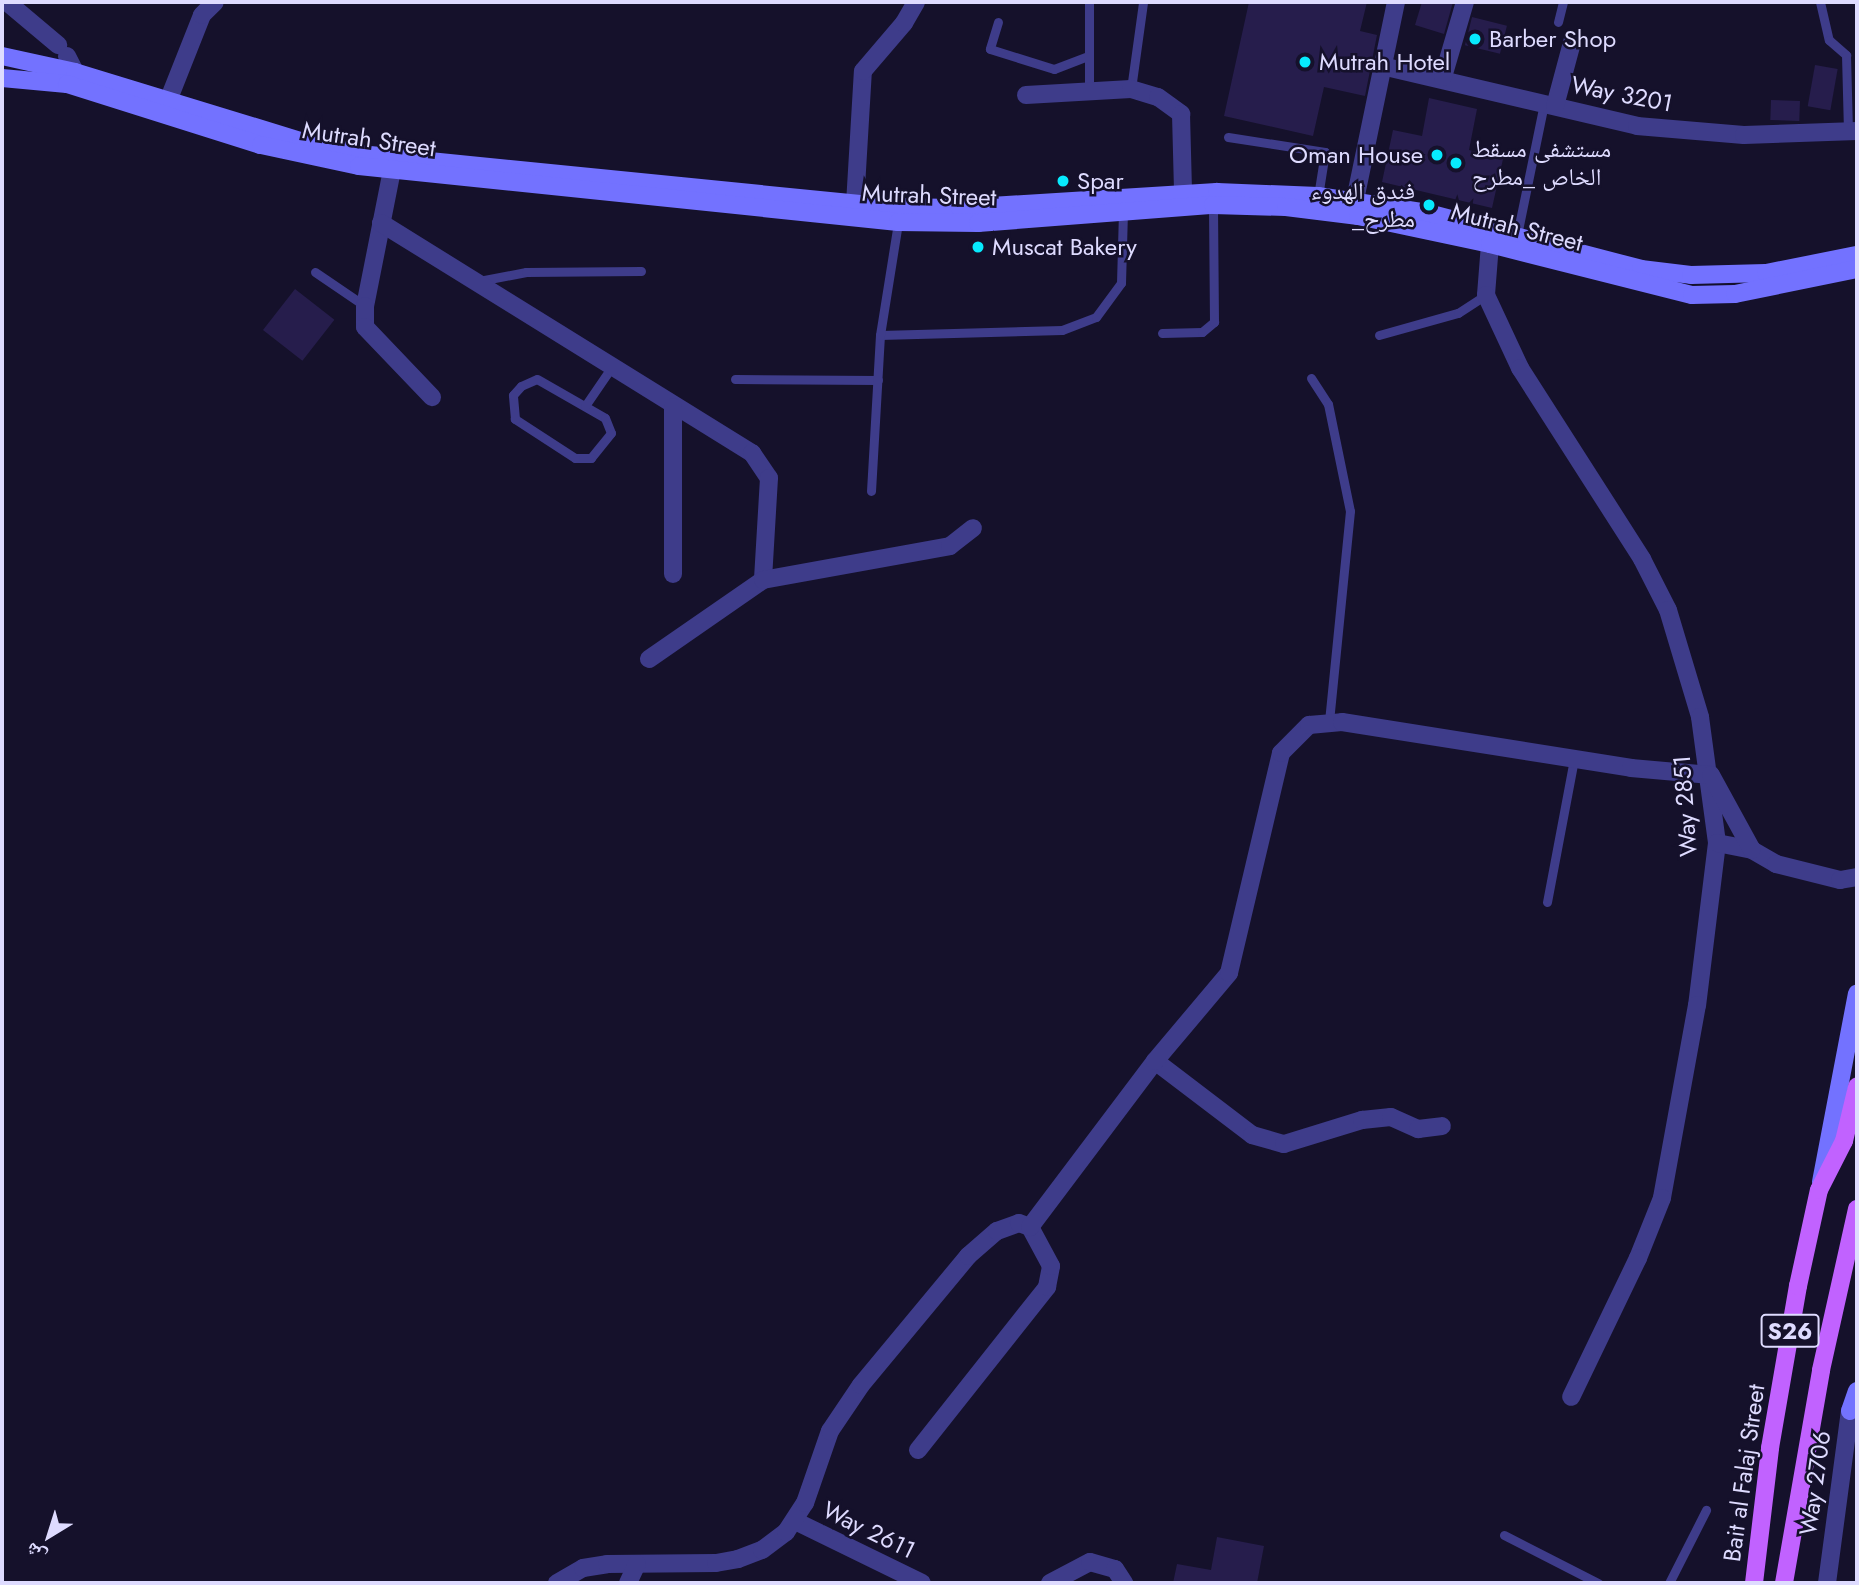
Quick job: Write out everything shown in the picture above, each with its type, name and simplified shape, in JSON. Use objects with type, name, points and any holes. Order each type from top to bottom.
[{"type":"main road","name":"Mutrah Street","points":[[2,56],[67,58],[168,101],[360,154],[855,204],[961,208],[1183,193],[1318,196],[1355,200],[1517,235],[1641,268],[1691,275],[1766,274],[1857,255]]},
{"type":"main road","name":"Mutrah Street","points":[[2,78],[67,84],[261,145],[392,170],[898,222],[978,223],[1213,205],[1334,212],[1490,244],[1692,295],[1735,294],[1857,269]]},
{"type":"main road","points":[[1819,1190],[1857,993]]},
{"type":"main road","name":"Bait al Falaj Street","points":[[1754,1583],[1770,1448],[1819,1190],[1844,1141],[1857,1087]]},
{"type":"main road","name":"S26","points":[[1785,1581],[1821,1370],[1857,1209]]},
{"type":"main road","name":"Way 2706","points":[[1854,1408],[1857,1391]]},
{"type":"street","points":[[7,2],[67,58]]},
{"type":"street","points":[[168,101],[202,15],[215,2]]},
{"type":"street","points":[[855,204],[863,71],[916,2]]},
{"type":"street","points":[[1355,200],[1396,2]]},
{"type":"street","points":[[1443,77],[1465,2]]},
{"type":"street","points":[[1550,105],[1573,39]]},
{"type":"street","name":"Way 3201","points":[[1382,66],[1443,77],[1637,126],[1744,135],[1853,132]]},
{"type":"street","points":[[1026,95],[1089,89],[1131,89],[1158,97],[1181,114],[1183,193]]},
{"type":"street","points":[[392,170],[365,306],[365,327],[432,397]]},
{"type":"street","points":[[381,223],[478,281],[673,407],[752,453],[769,478],[762,580]]},
{"type":"street","name":"Way 2851","points":[[1490,244],[1486,295],[1520,368],[1621,524],[1668,610],[1711,775],[1717,843],[1697,1005],[1662,1198],[1639,1258],[1572,1397]]},
{"type":"street","points":[[673,407],[673,574]]},
{"type":"street","points":[[649,659],[762,580],[950,546],[973,528]]},
{"type":"street","points":[[1030,1227],[1155,1061],[1229,973],[1237,955],[1281,753],[1308,724],[1329,721],[1574,759],[1711,775],[1752,850]]},
{"type":"street","points":[[1717,843],[1752,850],[1776,864],[1840,880],[1857,877]]},
{"type":"street","points":[[1155,1061],[1252,1135],[1284,1144],[1362,1120],[1391,1117],[1418,1129],[1442,1126]]},
{"type":"street","points":[[556,1583],[583,1568],[738,1559],[775,1542],[795,1521],[830,1431],[861,1385],[968,1256],[997,1231],[1019,1223],[1030,1227],[1051,1266],[1047,1287],[918,1450]]},
{"type":"street","name":"Way 2706","points":[[1827,1583],[1854,1408]]},
{"type":"street","name":"Way 2611","points":[[795,1521],[884,1576],[922,1583]]},
{"type":"street","points":[[1050,1583],[1090,1562],[1115,1569],[1124,1583]]},
{"type":"street","points":[[628,1583],[637,1563]]},
{"type":"lane","points":[[1089,2],[1089,89]]},
{"type":"lane","points":[[1131,89],[1143,2]]},
{"type":"lane","points":[[1558,22],[1563,2]]},
{"type":"lane","points":[[1819,2],[1829,40],[1846,55],[1853,132]]},
{"type":"lane","points":[[999,22],[990,49],[1055,69],[1088,56]]},
{"type":"lane","points":[[1517,235],[1550,105]]},
{"type":"lane","points":[[1228,137],[1325,152],[1318,196]]},
{"type":"lane","points":[[1162,333],[1202,332],[1214,322],[1213,205]]},
{"type":"lane","points":[[880,335],[1062,330],[1096,317],[1121,283],[1123,212]]},
{"type":"lane","points":[[871,491],[880,335],[898,222]]},
{"type":"lane","points":[[478,281],[526,272],[641,271]]},
{"type":"lane","points":[[315,272],[365,306]]},
{"type":"lane","points":[[1379,335],[1458,313],[1486,295]]},
{"type":"lane","points":[[585,406],[611,368]]},
{"type":"lane","points":[[1311,378],[1328,404],[1350,511],[1329,721]]},
{"type":"lane","points":[[537,379],[585,406],[605,418],[611,433],[591,458],[575,458],[515,419],[513,395],[537,379]]},
{"type":"lane","points":[[734,379],[878,380]]},
{"type":"lane","points":[[1547,902],[1574,759]]},
{"type":"lane","points":[[1670,1583],[1706,1510]]},
{"type":"lane","points":[[1504,1535],[1598,1583]]},
{"type":"building","name":"Mutrah Hotel","points":[[1249,2],[1367,2],[1360,31],[1377,35],[1365,96],[1324,87],[1313,136],[1224,116]]},
{"type":"building","points":[[1422,2],[1453,2],[1444,34],[1415,25]]},
{"type":"building","points":[[1472,17],[1507,26],[1500,54],[1465,45]]},
{"type":"building","points":[[1815,65],[1838,69],[1830,110],[1808,106]]},
{"type":"building","name":"Oman House","points":[[1429,98],[1477,109],[1469,150],[1503,159],[1492,208],[1382,182],[1393,130],[1422,136]]},
{"type":"building","points":[[1771,100],[1800,101],[1799,121],[1770,120]]},
{"type":"building","points":[[295,289],[334,320],[302,361],[263,330]]},
{"type":"building","points":[[1217,1537],[1264,1546],[1257,1583],[1173,1583],[1177,1564],[1211,1570]]},
{"type":"place","name":"Barber Shop","points":[[1475,39]]},
{"type":"place","name":"Mutrah Hotel","points":[[1305,62]]},
{"type":"place","name":"Oman House","points":[[1437,155]]},
{"type":"place","name":"مستشفى مسقط الخاص _مطرح","points":[[1456,163]]},
{"type":"place","name":"Spar","points":[[1063,181]]},
{"type":"place","name":"فندق الهدوء _مطرح","points":[[1429,205]]},
{"type":"place","name":"Muscat Bakery","points":[[978,247]]}]
